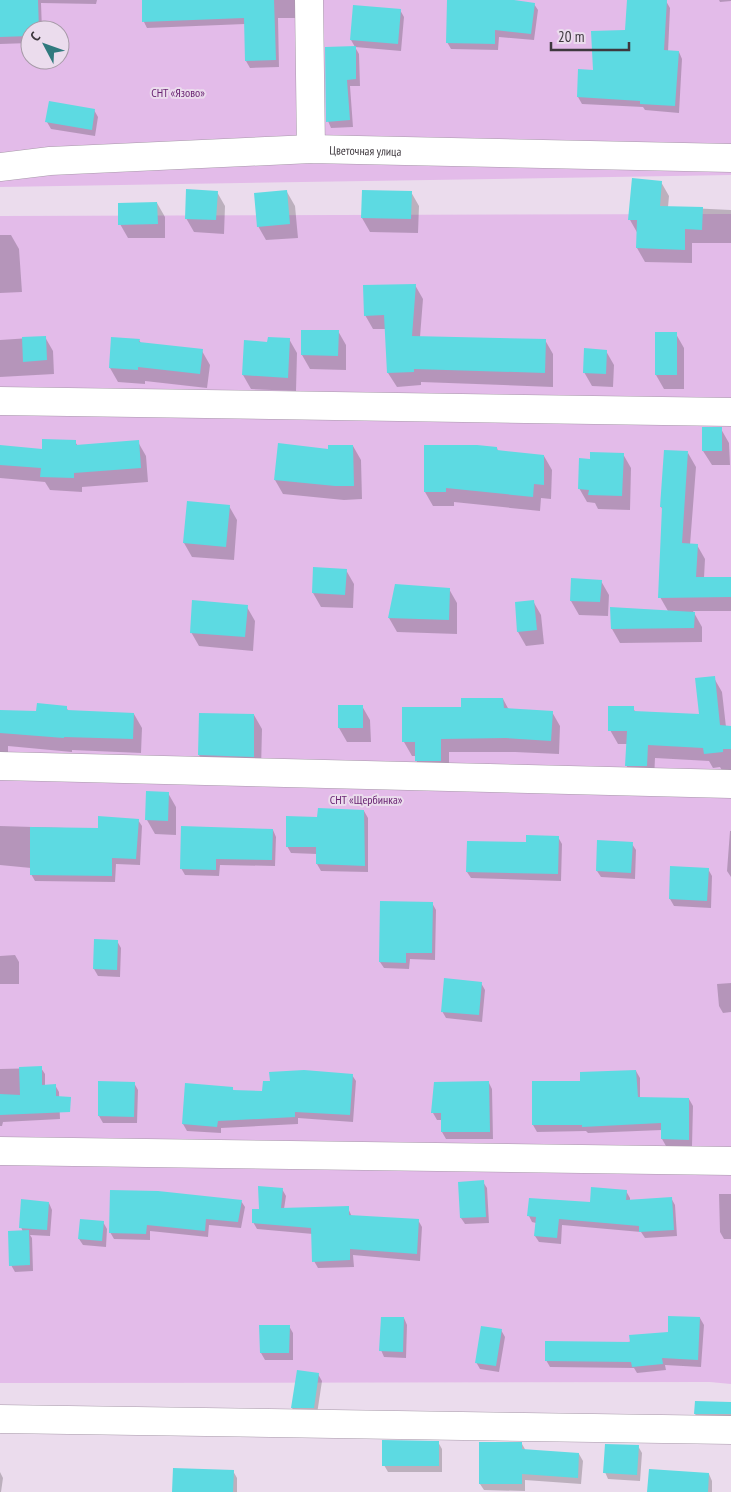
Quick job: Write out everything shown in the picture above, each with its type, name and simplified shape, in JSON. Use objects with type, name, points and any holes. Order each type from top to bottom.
[{"type":"street","points":[[309,0],[312,150]]},
{"type":"street","name":"Цветочная улица","points":[[0,167],[50,161],[312,150],[731,158]]},
{"type":"street","points":[[0,401],[731,412]]},
{"type":"street","points":[[0,766],[731,784]]},
{"type":"street","points":[[0,1151],[731,1161]]},
{"type":"street","points":[[0,1419],[731,1430]]},
{"type":"green space","name":"СНТ «Язово»","points":[[0,0],[731,0],[731,175],[0,187]]},
{"type":"green space","name":"СНТ «Щербинка»","points":[[731,214],[731,1384],[710,1382],[0,1383],[0,216]]},
{"type":"building","points":[[0,0],[38,0],[39,20],[20,20],[20,36],[0,37]]},
{"type":"building","points":[[142,0],[274,0],[276,60],[245,61],[244,18],[142,22]]},
{"type":"building","points":[[447,0],[514,0],[535,3],[531,34],[495,30],[495,44],[446,43]]},
{"type":"building","points":[[627,0],[667,0],[664,50],[679,51],[675,106],[640,104],[640,101],[577,97],[578,69],[593,70],[591,31],[625,30]]},
{"type":"building","points":[[353,5],[401,9],[398,44],[350,40]]},
{"type":"building","points":[[356,46],[356,79],[347,80],[350,120],[326,122],[325,47]]},
{"type":"building","points":[[49,101],[95,109],[92,130],[45,122]]},
{"type":"building","points":[[632,178],[662,181],[660,206],[703,207],[702,230],[685,229],[685,250],[636,248],[637,220],[628,220]]},
{"type":"building","points":[[186,189],[218,191],[216,220],[185,219]]},
{"type":"building","points":[[287,190],[290,224],[257,227],[254,193]]},
{"type":"building","points":[[362,190],[412,191],[411,219],[361,218]]},
{"type":"building","points":[[157,202],[158,224],[118,225],[118,203]]},
{"type":"building","points":[[416,284],[412,336],[546,339],[545,373],[414,369],[414,372],[387,373],[384,315],[364,316],[363,285]]},
{"type":"building","points":[[301,330],[339,330],[338,356],[301,355]]},
{"type":"building","points":[[655,332],[677,332],[677,375],[655,375]]},
{"type":"building","points":[[46,336],[47,360],[23,362],[22,337]]},
{"type":"building","points":[[111,337],[140,339],[139,342],[203,349],[200,374],[138,367],[138,370],[109,368]]},
{"type":"building","points":[[268,337],[290,338],[288,378],[242,375],[244,340],[267,342]]},
{"type":"building","points":[[584,348],[607,350],[606,374],[583,373]]},
{"type":"building","points":[[702,427],[722,427],[722,451],[702,451]]},
{"type":"building","points":[[42,439],[76,440],[76,445],[139,440],[141,468],[74,473],[74,478],[40,477],[41,468],[0,465],[0,445],[42,449]]},
{"type":"building","points":[[278,443],[328,449],[328,445],[353,445],[354,486],[274,480]]},
{"type":"building","points":[[424,445],[477,445],[497,447],[497,450],[544,455],[544,485],[534,484],[533,497],[446,488],[446,492],[424,492]]},
{"type":"building","points":[[664,450],[688,451],[682,543],[698,544],[696,577],[731,577],[731,597],[658,598],[662,507],[660,507]]},
{"type":"building","points":[[590,452],[624,453],[622,496],[588,495],[589,490],[578,489],[579,458],[590,459]]},
{"type":"building","points":[[187,501],[230,505],[226,547],[183,543]]},
{"type":"building","points":[[313,567],[347,569],[345,595],[312,593]]},
{"type":"building","points":[[571,578],[602,580],[600,602],[570,601]]},
{"type":"building","points":[[395,584],[450,588],[449,620],[388,618]]},
{"type":"building","points":[[192,600],[248,605],[245,637],[190,633]]},
{"type":"building","points":[[534,600],[537,630],[517,632],[515,602]]},
{"type":"building","points":[[610,607],[695,612],[694,628],[611,629]]},
{"type":"building","points":[[715,676],[720,725],[731,726],[731,749],[704,754],[703,748],[648,745],[647,766],[625,766],[627,731],[608,731],[608,706],[634,706],[634,711],[699,714],[695,678]]},
{"type":"building","points":[[461,698],[503,698],[504,708],[553,711],[551,741],[506,738],[441,739],[441,761],[415,761],[415,742],[402,742],[402,707],[461,707]]},
{"type":"building","points":[[37,703],[67,706],[67,710],[134,713],[133,739],[64,738],[0,733],[0,710],[36,711]]},
{"type":"building","points":[[338,705],[363,705],[363,728],[338,728]]},
{"type":"building","points":[[199,713],[254,714],[254,757],[198,755]]},
{"type":"building","points":[[146,791],[169,792],[168,821],[145,820]]},
{"type":"building","points":[[318,808],[364,810],[365,866],[316,864],[316,847],[286,847],[286,816],[317,817]]},
{"type":"building","points":[[98,816],[139,819],[136,859],[112,858],[112,876],[30,875],[30,827],[98,828]]},
{"type":"building","points":[[181,826],[273,829],[272,860],[216,859],[216,870],[180,869]]},
{"type":"building","points":[[526,835],[559,836],[558,874],[466,872],[467,841],[526,842]]},
{"type":"building","points":[[597,840],[633,842],[631,873],[596,871]]},
{"type":"building","points":[[670,866],[709,868],[707,901],[669,899]]},
{"type":"building","points":[[380,901],[433,902],[432,953],[406,953],[406,963],[379,962]]},
{"type":"building","points":[[94,939],[118,940],[117,970],[93,969]]},
{"type":"building","points":[[444,978],[482,982],[479,1015],[441,1012]]},
{"type":"building","points":[[42,1066],[42,1085],[56,1084],[56,1096],[71,1097],[70,1112],[0,1115],[0,1094],[20,1095],[19,1067]]},
{"type":"building","points":[[304,1070],[353,1074],[350,1115],[295,1112],[295,1117],[218,1121],[217,1127],[182,1124],[185,1083],[233,1087],[233,1090],[262,1091],[263,1081],[270,1081],[269,1072]]},
{"type":"building","points":[[636,1070],[638,1097],[689,1098],[689,1140],[661,1139],[661,1123],[582,1127],[582,1125],[532,1125],[532,1081],[580,1081],[580,1072]]},
{"type":"building","points":[[98,1081],[135,1082],[134,1117],[98,1116]]},
{"type":"building","points":[[489,1081],[490,1132],[441,1132],[441,1113],[431,1113],[434,1082]]},
{"type":"building","points":[[484,1180],[486,1217],[460,1218],[458,1182]]},
{"type":"building","points":[[258,1186],[283,1188],[281,1208],[349,1206],[349,1215],[419,1219],[417,1254],[350,1249],[350,1260],[312,1262],[311,1228],[252,1223],[252,1209],[259,1209]]},
{"type":"building","points":[[591,1187],[627,1190],[626,1200],[672,1197],[674,1230],[639,1232],[639,1226],[559,1219],[557,1238],[534,1236],[536,1217],[527,1216],[529,1198],[590,1202]]},
{"type":"building","points":[[110,1190],[158,1191],[242,1200],[238,1222],[206,1219],[205,1231],[147,1225],[146,1234],[109,1233]]},
{"type":"building","points":[[21,1199],[49,1202],[47,1230],[19,1228]]},
{"type":"building","points":[[80,1219],[104,1221],[102,1241],[78,1239]]},
{"type":"building","points":[[29,1230],[30,1265],[9,1266],[8,1231]]},
{"type":"building","points":[[668,1316],[700,1317],[698,1360],[662,1358],[663,1364],[632,1367],[631,1362],[545,1361],[545,1341],[630,1342],[629,1335],[668,1332]]},
{"type":"building","points":[[381,1317],[404,1317],[403,1352],[379,1351]]},
{"type":"building","points":[[259,1325],[290,1325],[289,1353],[260,1353]]},
{"type":"building","points":[[481,1326],[502,1329],[496,1366],[475,1363]]},
{"type":"building","points":[[297,1370],[319,1373],[314,1408],[291,1408]]},
{"type":"building","points":[[695,1401],[731,1402],[731,1414],[694,1414]]},
{"type":"building","points":[[382,1440],[439,1441],[439,1466],[382,1466]]},
{"type":"building","points":[[479,1442],[522,1442],[522,1449],[579,1453],[578,1478],[522,1474],[522,1484],[479,1484]]},
{"type":"building","points":[[605,1444],[639,1445],[637,1475],[603,1473]]},
{"type":"building","points":[[173,1468],[234,1470],[233,1492],[172,1492]]},
{"type":"building","points":[[649,1469],[709,1473],[708,1492],[647,1492]]}]
